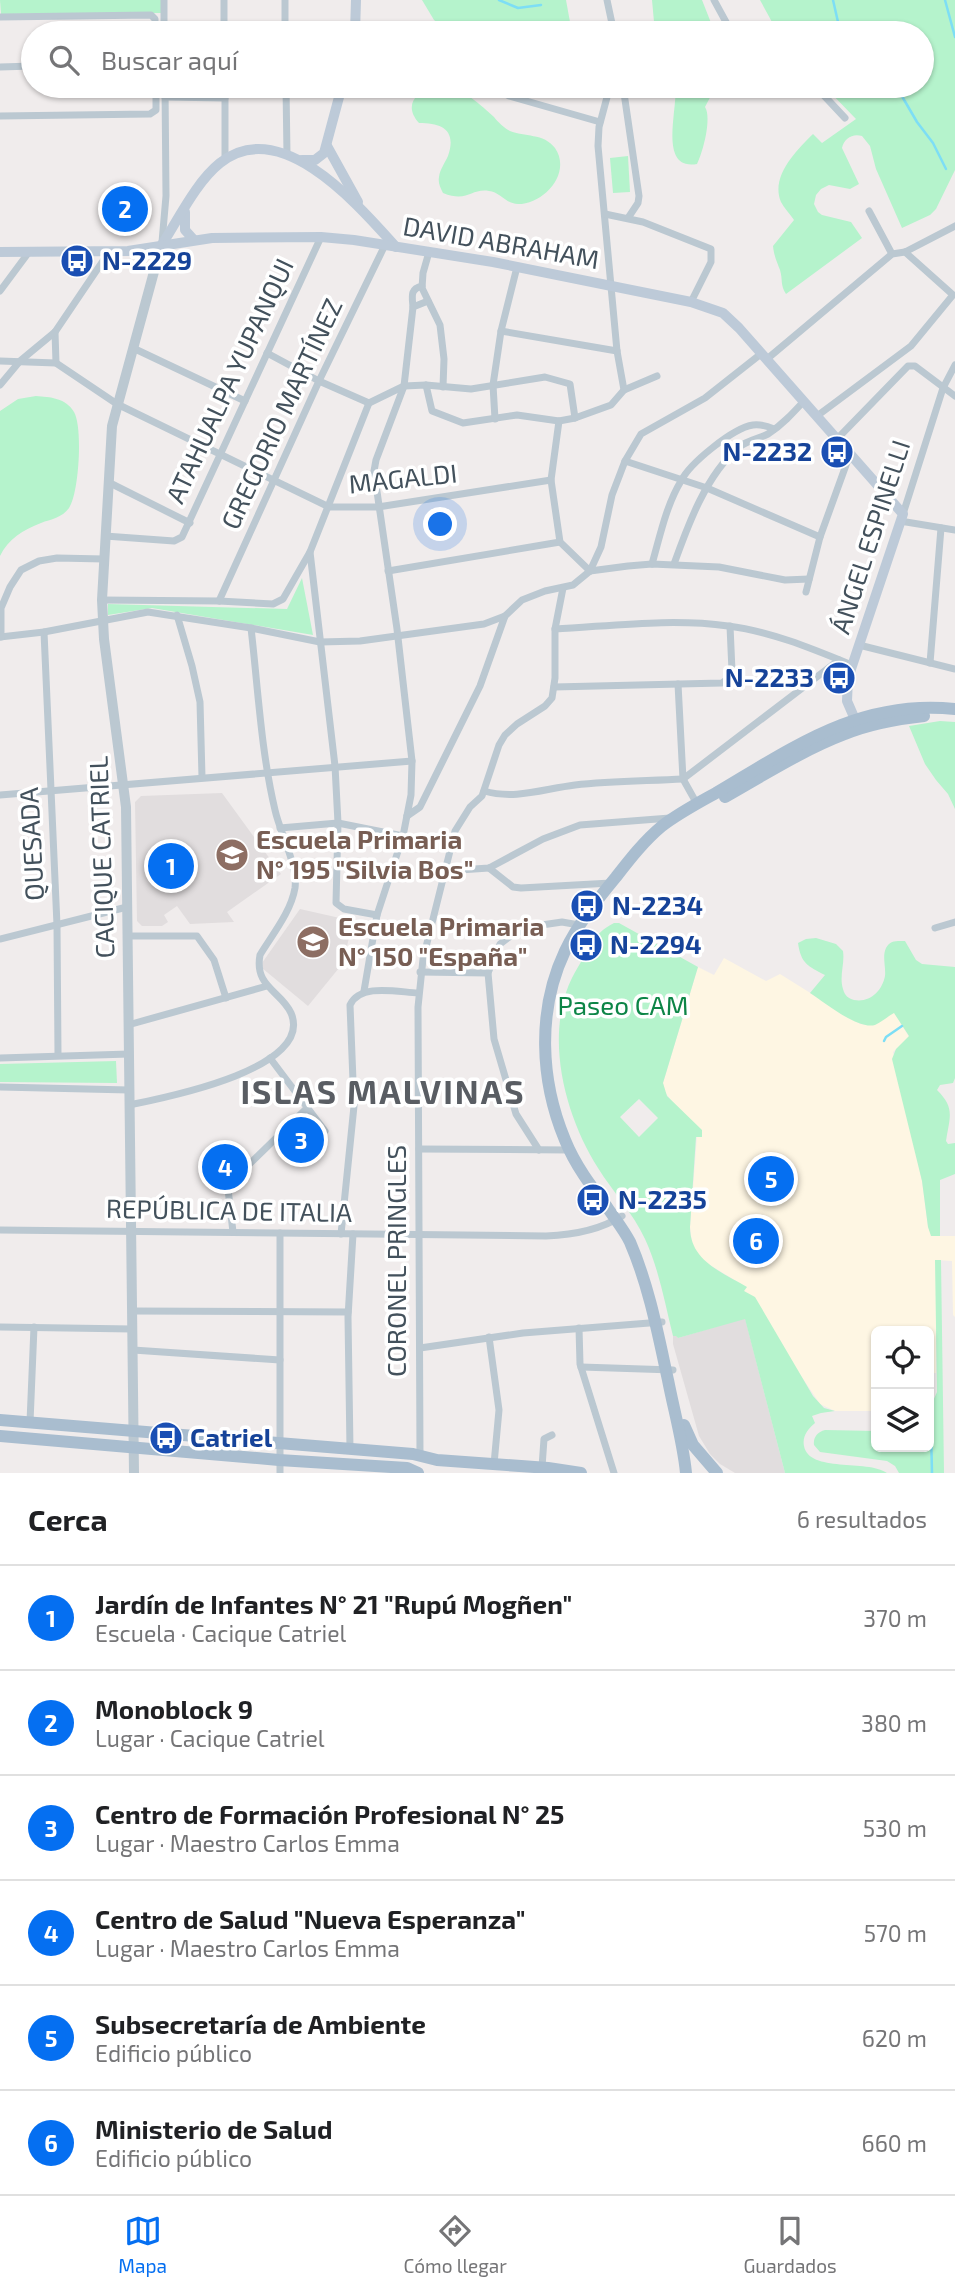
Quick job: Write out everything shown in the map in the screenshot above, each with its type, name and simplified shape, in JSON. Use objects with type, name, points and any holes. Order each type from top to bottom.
[{"type":"main road","points":[[355,21],[356,0]]},
{"type":"main road","points":[[161,246],[209,174],[225,159],[250,150],[269,150],[302,160],[319,159],[327,146],[339,98]]},
{"type":"main road","points":[[327,146],[361,208],[391,246]]},
{"type":"main road","points":[[302,160],[361,208]]},
{"type":"main road","points":[[186,207],[185,230],[194,240]]},
{"type":"main road","name":"DAVID ABRAHAM","points":[[0,252],[109,252],[139,250],[194,240],[252,236],[321,237],[517,267],[691,302],[723,313],[739,328],[902,517]]},
{"type":"main road","name":"ÁNGEL ESPINELLI","points":[[857,724],[847,694],[852,665],[902,517]]},
{"type":"main road","points":[[619,1218],[583,1175],[569,1150],[549,1089],[545,1036],[548,1008],[553,982],[579,925],[641,847],[674,817],[807,739],[898,710],[955,709]]},
{"type":"main road","points":[[685,1471],[659,1322],[619,1218],[582,1159],[565,1121],[556,1086],[554,1022],[560,984],[569,959],[587,927],[637,862],[668,832],[699,811],[857,724],[935,715],[955,716]]},
{"type":"main road","points":[[669,1370],[688,1436],[696,1450],[717,1473]]},
{"type":"main road","points":[[0,1420],[413,1454],[420,1457],[542,1467],[581,1473]]},
{"type":"main road","points":[[0,1436],[133,1447],[280,1466],[409,1468],[419,1473]]},
{"type":"main road","name":"CORONEL PRINGLES","points":[[419,1473],[420,1457]]},
{"type":"street","points":[[164,0],[164,21]]},
{"type":"street","points":[[224,0],[224,21]]},
{"type":"street","points":[[285,0],[285,21]]},
{"type":"street","points":[[607,0],[611,21]]},
{"type":"street","points":[[714,0],[725,21]]},
{"type":"street","points":[[0,17],[151,15],[155,21]]},
{"type":"street","points":[[0,67],[21,66]]},
{"type":"street","points":[[0,116],[148,114],[154,113],[156,98]]},
{"type":"street","name":"CACIQUE CATRIEL","points":[[134,1473],[124,783],[103,620],[103,600],[110,436],[161,246],[166,205],[165,98]]},
{"type":"street","points":[[225,98],[225,159]]},
{"type":"street","points":[[286,98],[288,155]]},
{"type":"street","points":[[516,98],[600,121]]},
{"type":"street","points":[[609,98],[600,121],[598,146],[617,351],[624,390]]},
{"type":"street","points":[[625,98],[639,196],[638,203],[628,218]]},
{"type":"street","points":[[827,98],[845,117]]},
{"type":"street","points":[[166,205],[170,210],[176,211],[186,207]]},
{"type":"street","points":[[869,211],[892,254]]},
{"type":"street","points":[[605,214],[652,226],[711,250],[711,262],[691,302]]},
{"type":"street","points":[[104,559],[57,558],[39,561],[21,570],[1,608],[0,637],[44,632],[148,612],[320,642],[360,640],[484,624],[505,616],[522,600],[545,591],[573,586],[590,571],[601,547],[612,495],[625,461],[641,434],[705,398],[765,356],[892,254],[905,252],[955,226]]},
{"type":"street","name":"ATAHUALPA YUPANQUI","points":[[106,536],[174,541],[182,537],[321,237]]},
{"type":"street","name":"GREGORIO MARTÍNEZ","points":[[219,601],[319,381],[391,246]]},
{"type":"street","points":[[0,290],[29,252]]},
{"type":"street","points":[[0,385],[20,361],[55,332],[109,252]]},
{"type":"street","points":[[429,252],[422,286],[440,325],[444,359],[443,387]]},
{"type":"street","points":[[817,416],[911,346],[954,296],[905,252]]},
{"type":"street","points":[[495,419],[493,385],[501,331],[517,267]]},
{"type":"street","points":[[364,991],[377,915],[403,836],[411,795],[412,761],[398,634],[374,471],[404,386],[413,307],[412,292],[422,286]]},
{"type":"street","points":[[413,307],[428,301]]},
{"type":"street","points":[[501,331],[617,351]]},
{"type":"street","points":[[0,361],[55,363],[55,332]]},
{"type":"street","points":[[133,348],[245,401]]},
{"type":"street","points":[[267,353],[319,381],[369,403]]},
{"type":"street","name":"MAGALDI","points":[[55,363],[117,404],[329,507],[378,507],[551,480]]},
{"type":"street","name":"ÁNGEL ESPINELLI","points":[[902,517],[943,388],[955,365]]},
{"type":"street","points":[[837,439],[908,366],[915,366],[955,396]]},
{"type":"street","points":[[426,385],[432,411],[463,424],[517,415],[559,421],[611,405],[624,390],[657,376]]},
{"type":"street","points":[[103,600],[273,604],[283,600],[310,552],[369,403],[404,386],[471,389],[545,377],[570,384],[575,418]]},
{"type":"street","points":[[674,565],[690,520],[707,488],[736,450],[747,441],[774,429],[804,401]]},
{"type":"street","points":[[559,421],[551,480],[560,542],[590,571]]},
{"type":"street","points":[[652,564],[666,514],[682,478],[723,438],[745,427],[762,424],[774,429]]},
{"type":"street","points":[[806,592],[820,537],[850,454]]},
{"type":"street","points":[[625,461],[682,478],[820,537]]},
{"type":"street","points":[[108,482],[190,523]]},
{"type":"street","points":[[902,517],[955,530]]},
{"type":"street","points":[[930,663],[941,528]]},
{"type":"street","points":[[388,571],[560,542]]},
{"type":"street","points":[[310,552],[335,766],[338,823],[336,903],[344,909],[377,915]]},
{"type":"street","points":[[590,571],[652,564],[719,567],[785,580],[809,579]]},
{"type":"street","points":[[564,587],[555,629],[554,687],[722,683],[730,677],[732,671],[730,626]]},
{"type":"street","points":[[177,615],[200,702],[202,777]]},
{"type":"street","points":[[407,816],[420,807],[480,686],[505,616]]},
{"type":"street","points":[[555,629],[681,622],[730,626],[785,640],[852,665]]},
{"type":"street","points":[[129,1105],[192,1092],[237,1075],[270,1058],[285,1045],[293,1030],[290,1010],[267,986],[258,963],[260,955],[291,904],[295,886],[268,772],[251,628]]},
{"type":"street","name":"QUESADA","points":[[44,632],[57,925],[58,1055]]},
{"type":"street","points":[[859,645],[955,670]]},
{"type":"street","points":[[484,791],[500,796],[518,795],[575,785],[683,779],[839,660]]},
{"type":"street","points":[[678,684],[683,779],[697,804]]},
{"type":"street","name":"CORONEL PRINGLES","points":[[420,1457],[418,993],[421,972],[455,831],[484,791],[499,745],[505,735],[545,706],[552,698],[554,687]]},
{"type":"street","points":[[0,795],[412,761]]},
{"type":"street","points":[[445,871],[489,868],[543,839],[580,825],[674,817]]},
{"type":"street","points":[[280,828],[338,823],[403,836]]},
{"type":"street","points":[[489,868],[513,887],[521,888],[611,883]]},
{"type":"street","points":[[0,939],[127,907]]},
{"type":"street","points":[[539,1150],[516,1114],[494,1039],[488,973],[500,944],[512,935],[535,926],[562,922],[579,925]]},
{"type":"street","points":[[935,928],[955,922]]},
{"type":"street","points":[[127,936],[197,936],[214,960],[226,998]]},
{"type":"street","points":[[421,972],[488,973]]},
{"type":"street","points":[[128,1025],[267,986]]},
{"type":"street","points":[[341,1234],[354,1106],[350,1005],[353,998],[364,991],[418,993]]},
{"type":"street","points":[[0,1058],[129,1054]]},
{"type":"street","points":[[270,1058],[325,1131]]},
{"type":"street","points":[[0,1087],[129,1090]]},
{"type":"street","points":[[233,1233],[228,1189],[232,1181],[308,1107]]},
{"type":"street","points":[[419,1149],[569,1150]]},
{"type":"street","name":"REPÚBLICA DE ITALIA","points":[[0,1230],[560,1235],[619,1218]]},
{"type":"street","points":[[280,1233],[280,1466]]},
{"type":"street","points":[[350,1449],[348,1312],[353,1234]]},
{"type":"street","points":[[132,1311],[348,1312]]},
{"type":"street","points":[[420,1348],[489,1337],[659,1322]]},
{"type":"street","points":[[0,1327],[132,1329]]},
{"type":"street","points":[[30,1422],[34,1327]]},
{"type":"street","points":[[579,1328],[581,1367],[614,1473]]},
{"type":"street","points":[[489,1337],[499,1410],[494,1464]]},
{"type":"street","points":[[133,1350],[280,1360]]},
{"type":"street","points":[[581,1367],[669,1370]]},
{"type":"street","points":[[542,1467],[543,1440],[552,1435]]},
{"type":"shaded area","points":[[222,793],[281,874],[227,912],[234,922],[190,924],[177,906],[164,915],[168,922],[162,926],[142,926],[137,921],[135,802],[141,796]]},
{"type":"shaded area","name":"Escuela Primaria N° 150 \"España\"","points":[[300,909],[353,921],[343,963],[308,1006],[262,968],[262,963]]},
{"type":"shaded area","points":[[724,958],[766,981],[780,974],[860,1024],[879,1022],[894,1012],[909,1037],[893,1052],[922,1181],[928,1227],[932,1236],[955,1236],[955,1317],[952,1261],[936,1260],[936,1373],[934,1326],[871,1326],[871,1411],[835,1411],[820,1404],[744,1291],[746,1287],[705,1262],[692,1244],[690,1227],[697,1136],[665,1092],[663,1083],[698,967],[714,975]]},
{"type":"shaded area","points":[[745,1318],[785,1473],[735,1473],[710,1454],[699,1436],[673,1344],[673,1336],[678,1338]]},
{"type":"green space","points":[[0,0],[161,0],[161,13],[1,14]]},
{"type":"green space","points":[[422,0],[566,0],[570,21],[435,21]]},
{"type":"green space","points":[[652,0],[702,0],[710,21],[654,21]]},
{"type":"green space","points":[[760,0],[955,0],[955,170],[936,209],[930,215],[902,228],[876,169],[870,146],[862,136],[849,137],[842,148],[859,184],[850,189],[829,185],[816,195],[814,204],[822,215],[851,222],[862,238],[786,294],[773,246],[794,220],[781,202],[779,183],[782,173],[813,134],[822,143],[856,119],[836,98],[934,98],[934,21],[771,21]]},
{"type":"green space","points":[[471,98],[510,131],[550,143],[559,158],[558,177],[546,193],[528,203],[510,202],[489,191],[478,191],[464,196],[443,193],[439,179],[450,147],[449,134],[434,124],[419,123],[412,110],[414,100]]},
{"type":"green space","points":[[675,98],[710,98],[705,107],[708,119],[704,144],[697,164],[685,163],[677,158],[672,135]]},
{"type":"green space","points":[[628,156],[630,192],[613,193],[610,158]]},
{"type":"green space","points":[[36,396],[62,401],[74,412],[79,445],[75,489],[66,511],[22,532],[7,545],[0,556],[0,411],[18,399]]},
{"type":"green space","points":[[302,578],[313,635],[152,608],[108,615],[108,604],[287,609]]},
{"type":"green space","points":[[940,721],[955,722],[955,809],[948,794],[925,764],[909,726]]},
{"type":"green space","name":"Paseo CAM","points":[[614,923],[619,923],[698,967],[663,1083],[667,1096],[702,1130],[702,1137],[696,1137],[690,1227],[695,1249],[709,1264],[747,1287],[744,1291],[755,1297],[813,1396],[824,1408],[835,1411],[812,1416],[815,1423],[804,1439],[808,1454],[827,1463],[878,1469],[887,1473],[785,1473],[745,1319],[678,1338],[673,1336],[650,1250],[635,1220],[604,1177],[586,1146],[575,1122],[561,1069],[559,1042],[567,990],[592,942],[600,932]],"holes":[[[639,1099],[658,1118],[639,1137],[620,1117]]]},
{"type":"green space","points":[[816,938],[836,944],[843,951],[843,989],[847,996],[854,1000],[870,998],[881,987],[885,976],[885,951],[894,941],[905,941],[916,960],[922,964],[955,967],[955,1078],[953,1083],[940,1085],[937,1090],[949,1107],[946,1141],[948,1144],[955,1143],[955,1174],[940,1180],[940,1236],[931,1236],[928,1227],[922,1181],[892,1059],[896,1049],[909,1036],[894,1013],[875,1025],[868,1025],[841,1014],[810,993],[825,975],[806,964],[798,943]]},
{"type":"green space","points":[[116,1061],[117,1083],[0,1082],[0,1064]]},
{"type":"green space","points":[[935,1260],[941,1260],[944,1473],[899,1473],[895,1466],[887,1461],[820,1452],[814,1445],[818,1434],[825,1430],[871,1431],[871,1452],[934,1452],[934,1399],[937,1392]]},
{"type":"waterway","points":[[499,0],[518,8],[541,5]]},
{"type":"waterway","points":[[833,0],[838,21]]},
{"type":"waterway","points":[[945,0],[955,37]]},
{"type":"waterway","points":[[903,98],[933,143],[946,169]]},
{"type":"waterway","points":[[884,1041],[902,1026]]},
{"type":"waterway","points":[[932,1452],[932,1473]]},
{"type":"place","name":"Monoblock 9","points":[[125,209]]},
{"type":"place","name":"N-2229","points":[[77,261]]},
{"type":"place","name":"N-2232","points":[[837,452]]},
{"type":"place","name":"N-2233","points":[[839,678]]},
{"type":"place","name":"Escuela Primaria N° 195 \"Silvia Bos\"","points":[[232,855]]},
{"type":"place","name":"Jardín de Infantes N° 21 \"Rupú Mogñen\"","points":[[171,866]]},
{"type":"place","name":"N-2234","points":[[587,906]]},
{"type":"place","name":"Escuela Primaria N° 150 \"España\"","points":[[313,942]]},
{"type":"place","name":"N-2294","points":[[586,945]]},
{"type":"place","name":"Centro de Formación Profesional N° 25","points":[[301,1140]]},
{"type":"place","name":"Centro de Salud \"Nueva Esperanza\"","points":[[225,1167]]},
{"type":"place","name":"Subsecretaría de Ambiente","points":[[771,1179]]},
{"type":"place","name":"N-2235","points":[[593,1200]]},
{"type":"place","name":"Ministerio de Salud","points":[[756,1241]]},
{"type":"place","name":"Catriel","points":[[166,1438]]},
{"type":"district","name":"ISLAS MALVINAS","points":[[383,1092]]}]
